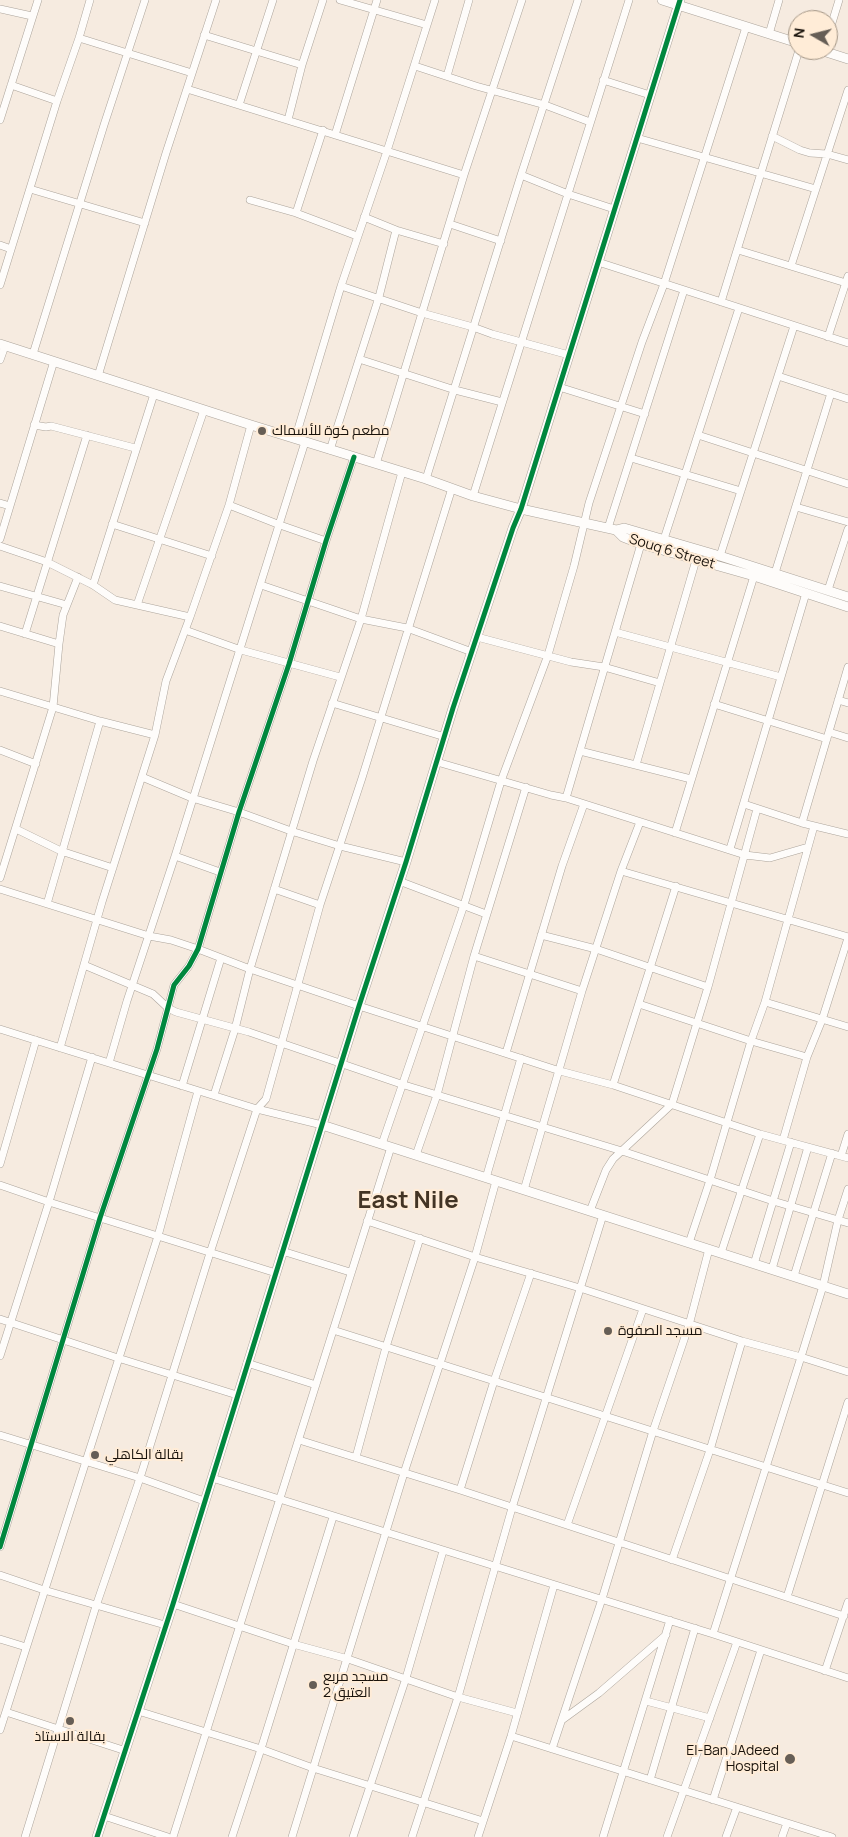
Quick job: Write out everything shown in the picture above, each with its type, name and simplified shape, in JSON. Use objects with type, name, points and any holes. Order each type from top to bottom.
[{"type":"street","points":[[0,120],[38,0]]},
{"type":"street","points":[[0,285],[56,101],[79,38],[90,0]]},
{"type":"street","points":[[33,354],[144,0]]},
{"type":"street","points":[[98,376],[186,89],[216,0]]},
{"type":"street","points":[[239,105],[273,0]]},
{"type":"street","points":[[288,120],[302,65],[322,0]]},
{"type":"street","points":[[340,0],[427,25]]},
{"type":"street","points":[[335,134],[377,0]]},
{"type":"street","points":[[295,439],[341,286],[415,66],[435,0]]},
{"type":"street","points":[[447,76],[469,0]]},
{"type":"street","points":[[376,464],[464,175],[522,0]]},
{"type":"street","points":[[426,479],[578,0]]},
{"type":"street","points":[[473,496],[629,0]]},
{"type":"street","points":[[662,0],[679,3],[788,40]]},
{"type":"street","points":[[769,34],[779,0]]},
{"type":"street","points":[[97,1837],[173,1604],[236,1395],[406,862],[445,737],[452,708],[521,509],[679,3]]},
{"type":"street","points":[[0,9],[32,16]]},
{"type":"street","points":[[173,1837],[367,1221],[402,1084],[464,905],[501,781],[548,655],[574,566],[584,522],[642,342],[664,284],[746,27]]},
{"type":"street","points":[[204,35],[302,65]]},
{"type":"street","points":[[79,38],[192,73]]},
{"type":"street","points":[[721,302],[796,60]]},
{"type":"street","points":[[415,66],[590,122]]},
{"type":"street","points":[[603,80],[650,95]]},
{"type":"street","points":[[11,85],[56,101]]},
{"type":"street","points":[[186,89],[464,175]]},
{"type":"street","points":[[791,266],[848,90]]},
{"type":"street","points":[[296,213],[323,130]]},
{"type":"street","points":[[772,136],[800,150],[827,154],[848,160]]},
{"type":"street","points":[[637,138],[816,189]]},
{"type":"street","points":[[521,175],[568,194],[614,209]]},
{"type":"street","points":[[30,189],[145,222]]},
{"type":"street","points":[[250,200],[296,213],[358,236]]},
{"type":"street","points":[[364,217],[396,230],[444,244]]},
{"type":"street","points":[[450,224],[501,241]]},
{"type":"street","points":[[330,450],[379,297],[396,230]]},
{"type":"street","points":[[0,245],[11,249]]},
{"type":"street","points":[[738,250],[847,280],[828,337]]},
{"type":"street","points":[[598,262],[848,344]]},
{"type":"street","points":[[341,286],[487,333],[569,355]]},
{"type":"street","points":[[0,360],[2,345],[426,479],[473,496],[521,509],[612,529],[631,458],[684,290]]},
{"type":"street","points":[[664,539],[739,308]]},
{"type":"street","points":[[720,556],[794,326]]},
{"type":"street","points":[[358,360],[403,375],[502,402]]},
{"type":"street","points":[[0,539],[54,361]]},
{"type":"street","points":[[778,376],[848,399]]},
{"type":"street","points":[[559,387],[645,414]]},
{"type":"street","points":[[775,573],[831,393]]},
{"type":"street","points":[[93,585],[135,448],[154,394]]},
{"type":"street","points":[[137,605],[204,410]]},
{"type":"street","points":[[34,424],[46,427],[51,426],[135,448]]},
{"type":"street","points":[[60,1048],[113,868],[156,735],[166,680],[229,505],[251,425]]},
{"type":"street","points":[[25,634],[87,435]]},
{"type":"street","points":[[698,435],[848,484]]},
{"type":"street","points":[[109,1063],[192,798],[241,650],[305,442]]},
{"type":"street","points":[[0,1547],[100,1218],[149,1075],[175,982],[189,966],[198,949],[239,812],[289,664],[307,600],[354,457]]},
{"type":"street","points":[[631,458],[741,490]]},
{"type":"street","points":[[214,1095],[235,1029],[250,969],[291,831],[340,677],[361,618],[402,472]]},
{"type":"street","points":[[25,1837],[96,1606],[140,1478],[257,1109],[266,1099],[296,984],[320,905],[452,488]]},
{"type":"street","points":[[0,503],[10,506]]},
{"type":"street","points":[[229,505],[280,526],[326,541]]},
{"type":"street","points":[[796,507],[848,522]]},
{"type":"street","points":[[112,524],[212,556]]},
{"type":"street","name":"Souq 6 Street","points":[[612,529],[624,528],[664,539],[848,596]]},
{"type":"street","name":"Souq 6 Street","points":[[612,529],[623,537],[641,544],[754,576],[848,607]]},
{"type":"street","points":[[828,590],[848,529]]},
{"type":"street","points":[[566,798],[641,544]]},
{"type":"street","points":[[0,546],[47,562],[93,585],[115,600],[190,616]]},
{"type":"street","points":[[636,765],[696,560]]},
{"type":"street","points":[[675,833],[754,576]]},
{"type":"street","points":[[0,878],[53,707],[59,644],[67,605],[78,578]]},
{"type":"street","points":[[0,586],[67,605]]},
{"type":"street","points":[[261,586],[361,618],[407,628],[472,652]]},
{"type":"street","points":[[730,849],[806,593]]},
{"type":"street","points":[[0,626],[59,644]]},
{"type":"street","points":[[185,630],[241,650],[340,677]]},
{"type":"street","points":[[615,632],[728,661],[781,677]]},
{"type":"street","points":[[477,637],[571,662],[604,667],[660,683]]},
{"type":"street","points":[[802,823],[848,667]]},
{"type":"street","points":[[0,693],[156,735]]},
{"type":"street","points":[[838,700],[848,703]]},
{"type":"street","points":[[332,703],[445,737]]},
{"type":"street","points":[[714,704],[768,722],[828,736],[848,738]]},
{"type":"street","points":[[47,904],[100,721]]},
{"type":"street","points":[[0,750],[36,764]]},
{"type":"street","points":[[580,751],[692,778]]},
{"type":"street","points":[[437,762],[566,798],[746,855],[770,858],[808,847]]},
{"type":"street","points":[[142,777],[192,798],[239,812],[291,831],[340,846],[406,862]]},
{"type":"street","points":[[416,1156],[436,1095],[486,914],[526,787]]},
{"type":"street","points":[[506,1053],[562,866],[584,804]]},
{"type":"street","points":[[744,804],[802,823],[848,834]]},
{"type":"street","points":[[590,1211],[609,1164],[672,1104],[708,987],[746,855],[757,809]]},
{"type":"street","points":[[524,1190],[544,1128],[582,992],[621,871],[640,822]]},
{"type":"street","points":[[689,1243],[710,1180],[751,1041],[765,1002],[814,826]]},
{"type":"street","points":[[16,829],[61,851],[113,868]]},
{"type":"street","points":[[175,856],[220,872]]},
{"type":"street","points":[[621,871],[848,937],[822,1020],[807,1057],[783,1140]]},
{"type":"street","points":[[399,881],[486,914]]},
{"type":"street","points":[[613,1085],[676,886]]},
{"type":"street","points":[[0,889],[149,936],[170,940],[198,949],[359,1006],[452,1034],[560,1071],[613,1085],[760,1134],[845,1157],[848,1134]]},
{"type":"street","points":[[274,889],[320,905]]},
{"type":"street","points":[[541,935],[596,950],[708,987]]},
{"type":"street","points":[[474,956],[582,992]]},
{"type":"street","points":[[182,1086],[221,958]]},
{"type":"street","points":[[84,965],[153,994],[168,1008],[176,1012],[848,1223]]},
{"type":"street","points":[[765,1002],[848,1027]]},
{"type":"street","points":[[639,1004],[751,1041],[807,1057]]},
{"type":"street","points":[[0,1029],[257,1109],[322,1125],[848,1294]]},
{"type":"street","points":[[0,1164],[36,1040]]},
{"type":"street","points":[[0,1356],[49,1202],[92,1057]]},
{"type":"street","points":[[486,1178],[521,1058]]},
{"type":"street","points":[[0,1730],[158,1236],[198,1091]]},
{"type":"street","points":[[721,1253],[760,1134]]},
{"type":"street","points":[[754,1264],[791,1142]]},
{"type":"street","points":[[772,1269],[808,1147]]},
{"type":"street","points":[[794,1276],[832,1154]]},
{"type":"street","points":[[292,1837],[404,1473],[475,1257],[496,1181]]},
{"type":"street","points":[[0,1185],[276,1273]]},
{"type":"street","points":[[713,1634],[823,1286],[838,1220],[848,1189]]},
{"type":"street","points":[[412,1837],[458,1696],[512,1508],[603,1215]]},
{"type":"street","points":[[367,1221],[475,1257],[580,1288],[742,1342],[801,1357],[848,1372]]},
{"type":"street","points":[[356,1457],[386,1347],[420,1238]]},
{"type":"street","points":[[552,1749],[602,1599],[688,1324],[709,1249]]},
{"type":"street","points":[[282,1251],[350,1272]]},
{"type":"street","points":[[460,1490],[530,1273]]},
{"type":"street","points":[[567,1525],[643,1309]]},
{"type":"street","points":[[0,1319],[236,1395]]},
{"type":"street","points":[[333,1330],[848,1493]]},
{"type":"street","points":[[672,1560],[710,1450],[742,1342]]},
{"type":"street","points":[[247,1363],[316,1385]]},
{"type":"street","points":[[787,1597],[848,1402]]},
{"type":"street","points":[[0,1435],[140,1478],[204,1500]]},
{"type":"street","points":[[298,1440],[460,1490],[619,1544],[844,1616]]},
{"type":"street","points":[[212,1478],[696,1628],[848,1678]]},
{"type":"street","points":[[232,1837],[262,1749],[333,1516]]},
{"type":"street","points":[[353,1837],[406,1678],[443,1550]]},
{"type":"street","points":[[0,1575],[96,1606],[166,1625]]},
{"type":"street","points":[[478,1837],[511,1736],[554,1585]]},
{"type":"street","points":[[825,1671],[848,1602]]},
{"type":"street","points":[[173,1604],[293,1644],[348,1659],[458,1696],[517,1713]]},
{"type":"street","points":[[602,1837],[624,1772],[670,1620]]},
{"type":"street","points":[[650,1780],[696,1628]]},
{"type":"street","points":[[562,1721],[614,1681],[666,1635]]},
{"type":"street","points":[[0,1639],[26,1647]]},
{"type":"street","points":[[667,1837],[737,1642]]},
{"type":"street","points":[[713,1800],[761,1650]]},
{"type":"street","points":[[646,1701],[710,1718]]},
{"type":"street","points":[[138,1711],[483,1821]]},
{"type":"street","points":[[6,1712],[126,1750]]},
{"type":"street","points":[[511,1736],[832,1837]]},
{"type":"street","points":[[726,1837],[737,1807]]},
{"type":"street","points":[[104,1816],[168,1837]]},
{"type":"street","points":[[782,1837],[787,1823]]},
{"type":"cycle path","points":[[97,1837],[173,1604],[453,708],[521,509],[680,0]]},
{"type":"cycle path","points":[[0,1547],[100,1218],[157,1049],[174,985],[189,966],[198,949],[239,812],[289,664],[326,541],[354,457]]},
{"type":"place","name":"مطعم كوة للأسماك","points":[[262,431]]},
{"type":"place","name":"مسجد الصفوة","points":[[608,1331]]},
{"type":"place","name":"بقالة الكاهلي","points":[[95,1455]]},
{"type":"place","name":"مسجد مربع 2 العتيق","points":[[313,1685]]},
{"type":"place","name":"بقالة الاستاذ","points":[[70,1721]]},
{"type":"place","name":"El-Ban JAdeed Hospital","points":[[790,1759]]},
{"type":"district","name":"East Nile","points":[[408,1201]]}]
